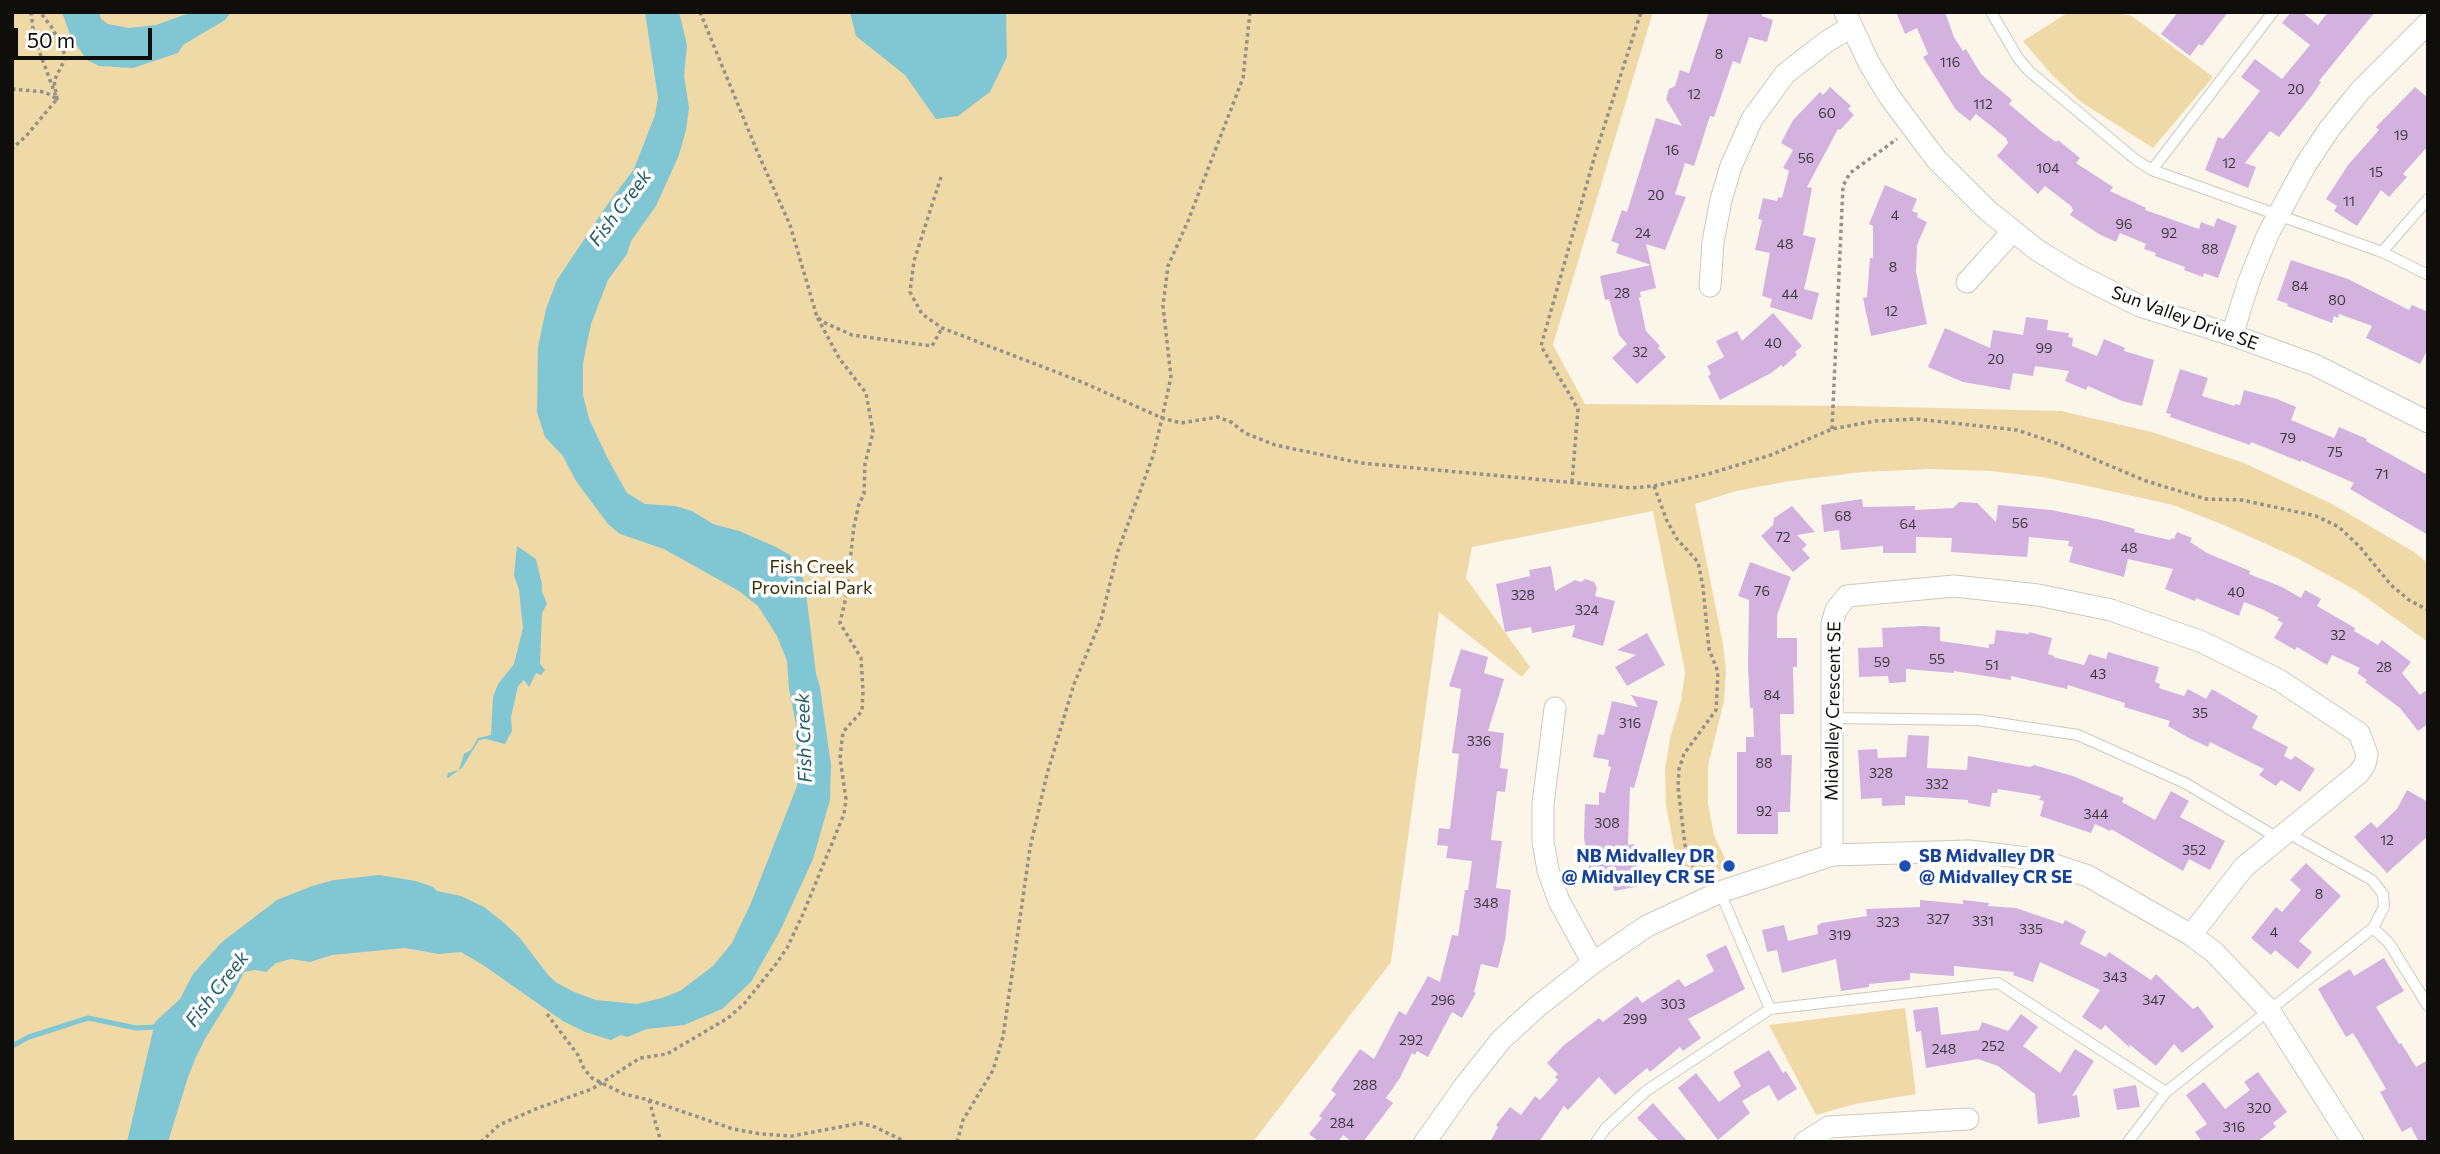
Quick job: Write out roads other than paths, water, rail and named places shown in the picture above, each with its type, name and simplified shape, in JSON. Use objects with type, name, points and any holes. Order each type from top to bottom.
[{"type":"street","name":"Sun Valley Drive SE","points":[[1848,20],[1882,85],[1912,129],[1963,188],[2012,232],[2076,274],[2129,300],[2315,366],[2426,416]]},
{"type":"street","points":[[1710,286],[1713,242],[1721,200],[1731,166],[1752,119],[1785,74],[1826,42],[1848,20]]},
{"type":"street","points":[[2232,335],[2249,281],[2278,215],[2306,163],[2336,120],[2386,63],[2428,23]]},
{"type":"street","points":[[1967,282],[2012,232]]},
{"type":"street","name":"Midvalley Crescent SE","points":[[1832,855],[1832,623],[1836,610],[1847,596],[1954,586],[2038,595],[2110,610],[2202,642],[2279,680],[2359,733],[2367,754],[2359,773],[2244,867],[2191,935]]},
{"type":"street","points":[[1555,708],[1543,804],[1543,842],[1548,870],[1559,901],[1593,963]]},
{"type":"street","points":[[1425,1142],[1501,1040],[1537,1007],[1593,963],[1647,926],[1713,895],[1832,855],[1969,851],[2036,859],[2088,876],[2191,935],[2214,952],[2269,1010],[2347,1140]]},
{"type":"street","points":[[1805,1142],[1829,1127],[1968,1119]]},
{"type":"lane","points":[[1991,12],[2018,58],[2029,71],[2136,160],[2152,170],[2382,252],[2428,275]]},
{"type":"lane","points":[[2152,170],[2273,12]]},
{"type":"lane","points":[[2382,252],[2428,199]]},
{"type":"lane","points":[[1831,718],[1978,720],[2078,735],[2185,783],[2372,880],[2383,894],[2384,907],[2373,928],[2166,1092],[2128,1142]]},
{"type":"lane","points":[[1713,895],[1770,1009]]},
{"type":"lane","points":[[2373,928],[2389,943],[2428,1006]]},
{"type":"lane","points":[[1596,1142],[1606,1128],[1646,1091],[1770,1009],[1998,983],[2166,1092]]},
{"type":"water","points":[[62,12],[99,12],[101,19],[108,24],[129,28],[156,25],[192,12],[231,12],[225,20],[183,45],[178,53],[133,68],[99,66],[87,60],[71,37]]},
{"type":"water","name":"Fish Creek","points":[[645,12],[679,12],[687,45],[684,76],[689,108],[686,130],[679,155],[656,206],[608,280],[591,324],[583,363],[583,395],[589,419],[627,493],[645,504],[675,506],[692,511],[713,524],[739,531],[776,547],[790,555],[798,566],[805,585],[831,765],[830,800],[813,859],[780,931],[751,982],[722,1009],[684,1025],[647,1029],[611,1040],[585,1032],[563,1021],[461,952],[439,954],[405,948],[332,955],[310,962],[291,959],[276,963],[266,972],[244,972],[196,1057],[168,1142],[127,1142],[155,1022],[180,999],[193,974],[222,942],[277,900],[312,886],[334,880],[379,875],[416,881],[437,891],[461,896],[484,907],[503,922],[557,983],[596,1000],[637,1004],[680,991],[713,966],[732,943],[751,903],[797,786],[796,724],[787,661],[777,636],[758,606],[739,591],[664,549],[620,534],[608,524],[576,481],[563,456],[545,437],[537,412],[538,347],[546,309],[557,280],[634,169],[655,115],[658,98]]},
{"type":"water","points":[[850,12],[1006,12],[1007,57],[990,92],[958,116],[936,119],[905,75],[856,36]]},
{"type":"water","points":[[517,546],[536,559],[547,604],[542,613],[540,664],[545,670],[541,675],[536,673],[529,687],[524,680],[518,686],[511,717],[512,731],[505,744],[479,740],[462,768],[448,778],[448,773],[459,770],[464,754],[471,750],[478,738],[491,735],[493,697],[498,684],[514,664],[523,628],[519,590],[514,575]]},
{"type":"waterway","points":[[12,1046],[29,1037],[88,1018],[136,1028],[154,1027]]},
{"type":"place","name":"NB Midvalley DR @ Midvalley CR SE","points":[[1729,866]]},
{"type":"place","name":"SB Midvalley DR @ Midvalley CR SE","points":[[1905,866]]},
{"type":"park label","name":"Fish Creek Provincial Park","points":[[812,577]]}]
